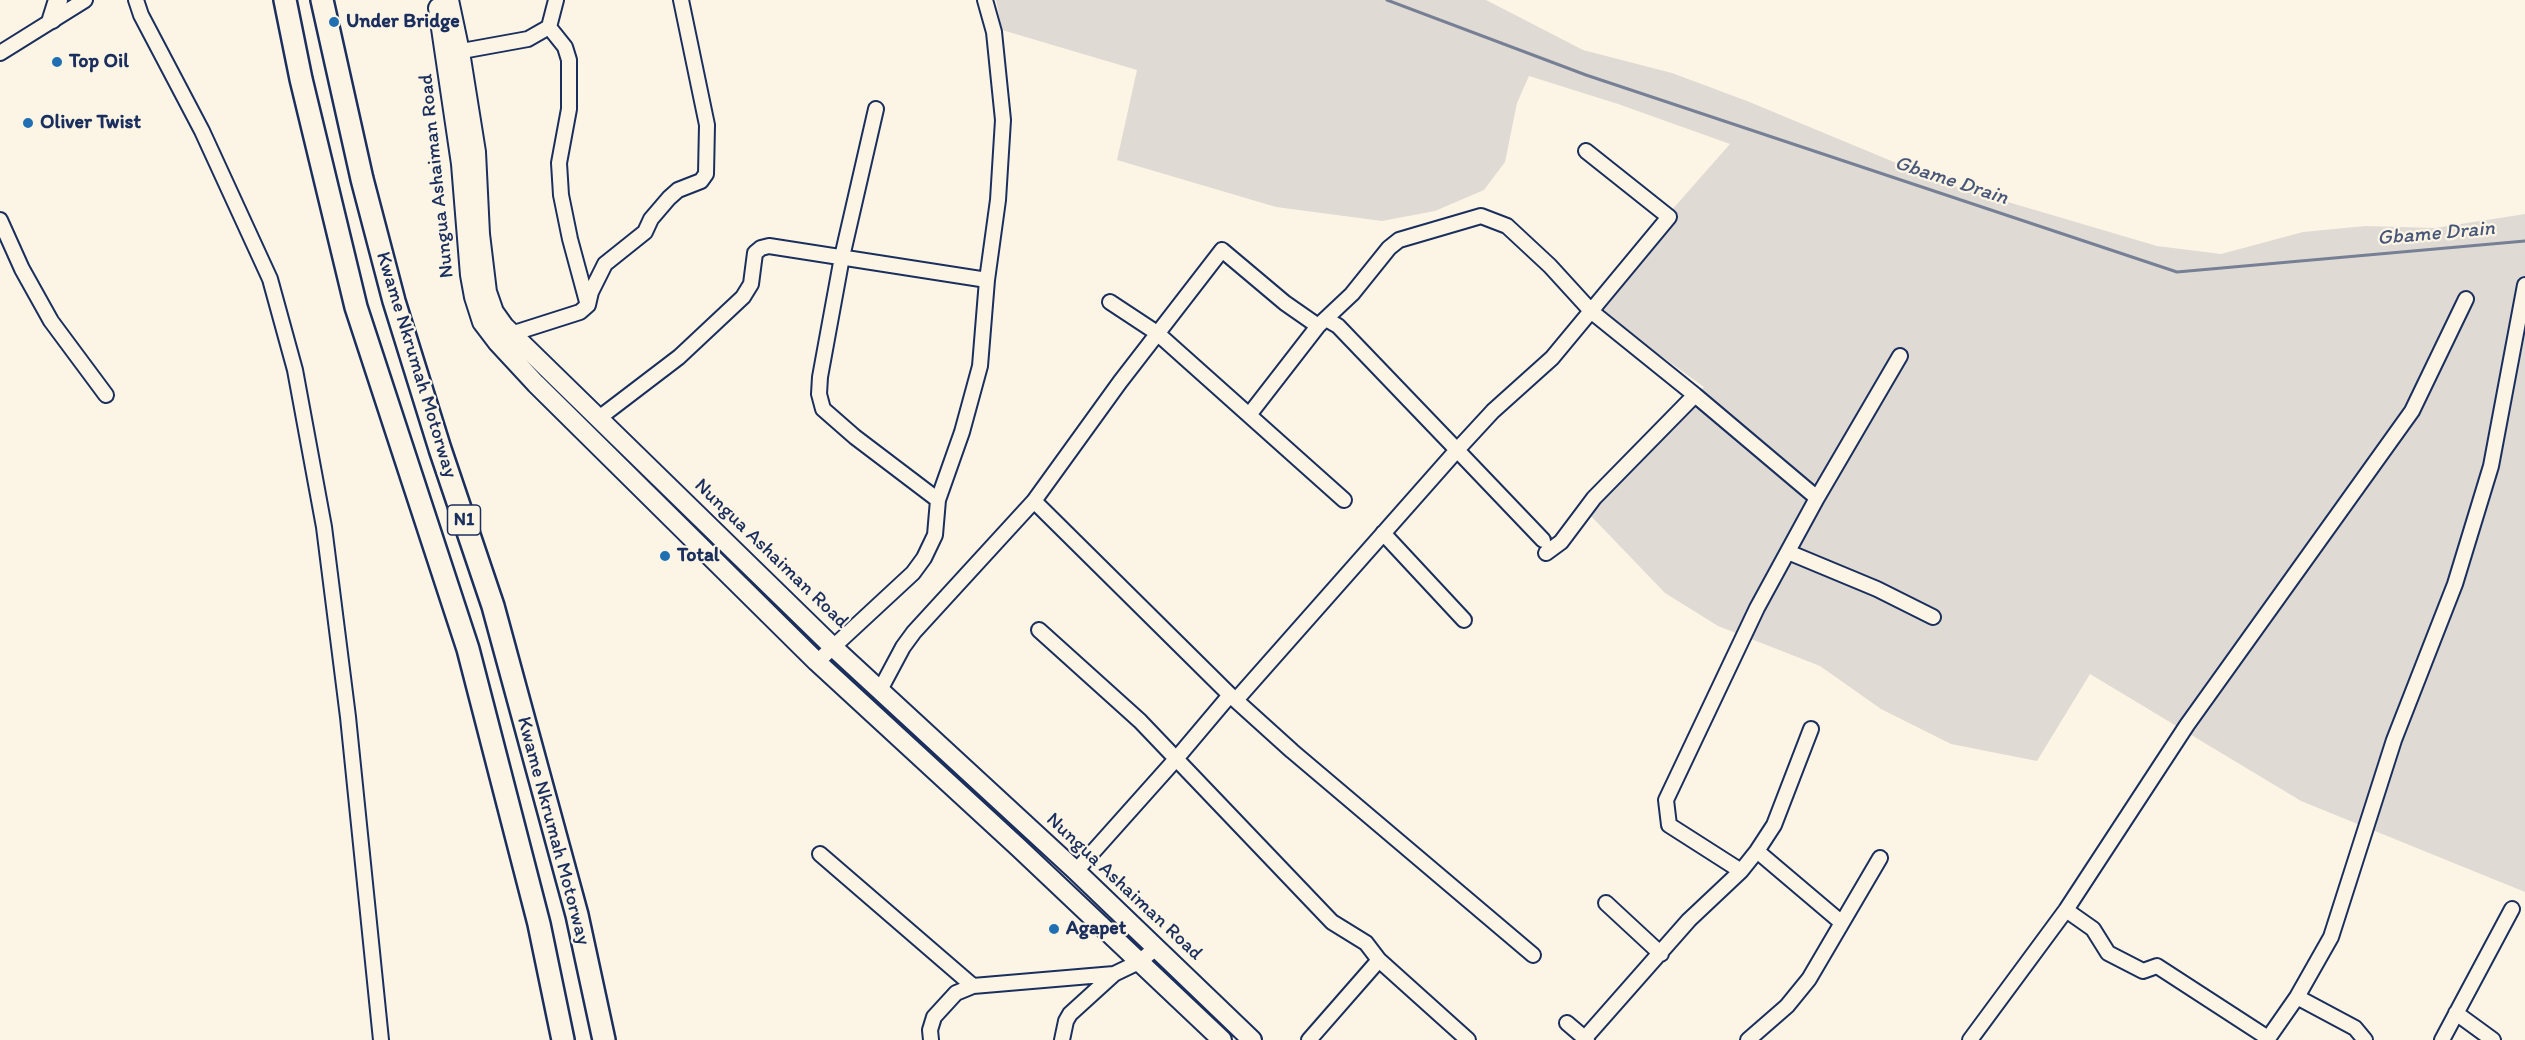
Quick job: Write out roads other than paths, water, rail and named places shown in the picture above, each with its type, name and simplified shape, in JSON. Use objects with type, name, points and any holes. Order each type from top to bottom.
[{"type":"highway","name":"Kwame Nkrumah Motorway","points":[[285,0],[301,79],[356,307],[468,649],[539,924],[563,1040]]},
{"type":"highway","name":"Kwame Nkrumah Motorway","points":[[322,0],[362,179],[394,301],[440,449],[494,606],[577,915],[604,1040]]},
{"type":"main road","points":[[52,20],[58,0]]},
{"type":"main road","name":"Nungua Ashaiman Road","points":[[437,0],[453,53],[477,152],[480,234],[487,292],[494,312],[512,334],[833,647],[1076,871],[1252,1040]]},
{"type":"main road","name":"Nungua Ashaiman Road","points":[[449,0],[470,275],[482,322],[525,374],[817,662],[1020,848],[1222,1040]]},
{"type":"street","points":[[0,53],[85,0]]},
{"type":"street","points":[[136,0],[146,24],[202,131],[270,279],[295,369],[324,527],[348,717],[381,1040]]},
{"type":"street","points":[[453,53],[528,39],[549,27],[556,0]]},
{"type":"street","points":[[512,334],[580,312],[588,305],[591,292],[605,264],[645,232],[651,219],[678,190],[701,181],[708,168],[707,125],[681,0]]},
{"type":"street","points":[[817,662],[914,573],[924,558],[935,535],[938,500],[963,432],[980,366],[987,280],[998,200],[1003,120],[994,32],[985,0]]},
{"type":"street","points":[[549,27],[565,47],[569,60],[569,109],[559,163],[561,195],[588,305]]},
{"type":"street","points":[[876,109],[842,257],[820,377],[819,394],[823,409],[855,437],[938,500]]},
{"type":"street","points":[[1076,871],[1493,411],[1552,358],[1669,217],[1587,151]]},
{"type":"street","points":[[1249,415],[1322,323],[1352,294],[1389,248],[1399,240],[1481,216],[1507,226],[1550,266],[1592,312],[1817,498]]},
{"type":"street","points":[[0,220],[22,269],[51,321],[106,395]]},
{"type":"street","points":[[599,418],[679,357],[743,297],[751,284],[755,254],[761,248],[769,246],[987,280]]},
{"type":"street","points":[[880,690],[903,647],[914,632],[1034,501],[1157,333],[1222,250],[1285,303],[1322,323],[1338,326],[1457,450],[1544,546],[1562,542],[1594,498],[1695,395]]},
{"type":"street","points":[[2066,910],[2093,929],[2108,953],[2143,971],[2157,966],[2268,1039],[2297,997],[2331,937],[2394,740],[2455,584],[2491,466],[2525,285]]},
{"type":"street","points":[[1970,1040],[2066,910],[2187,724],[2412,411],[2466,299]]},
{"type":"street","points":[[1110,302],[1157,333],[1344,500]]},
{"type":"street","points":[[1741,871],[1669,825],[1666,800],[1757,608],[1817,498],[1900,356]]},
{"type":"street","points":[[1034,501],[1233,697],[1301,759],[1533,956]]},
{"type":"street","points":[[1383,533],[1464,620]]},
{"type":"street","points":[[1788,552],[1877,589],[1933,617]]},
{"type":"street","points":[[1040,630],[1132,714],[1320,910],[1338,926],[1359,937],[1379,960],[1468,1040]]},
{"type":"street","points":[[1567,1023],[1586,1039],[1689,921],[1741,871],[1757,852],[1774,825],[1811,729]]},
{"type":"street","points":[[1757,852],[1842,923]]},
{"type":"street","points":[[820,854],[973,986]]},
{"type":"street","points":[[1748,1040],[1787,1006],[1809,979],[1880,858]]},
{"type":"street","points":[[1606,903],[1661,954]]},
{"type":"street","points":[[2442,1040],[2512,909]]},
{"type":"street","points":[[1062,1040],[1063,1030],[1070,1014],[1114,974],[1139,962],[1156,948]]},
{"type":"street","points":[[1309,1040],[1379,960]]},
{"type":"street","points":[[931,1040],[930,1030],[934,1017],[956,993],[973,986],[1114,974]]},
{"type":"street","points":[[2297,997],[2355,1028],[2365,1040]]},
{"type":"street","points":[[2457,1013],[2493,1040]]},
{"type":"waterway","name":"Gbame Drain","points":[[1387,0],[1586,75],[2177,272],[2525,241]]},
{"type":"place","name":"Under Bridge","points":[[334,22]]},
{"type":"place","name":"Top Oil","points":[[57,62]]},
{"type":"place","name":"Oliver Twist","points":[[28,123]]},
{"type":"place","name":"Total","points":[[665,556]]},
{"type":"place","name":"Agapet","points":[[1054,929]]}]
